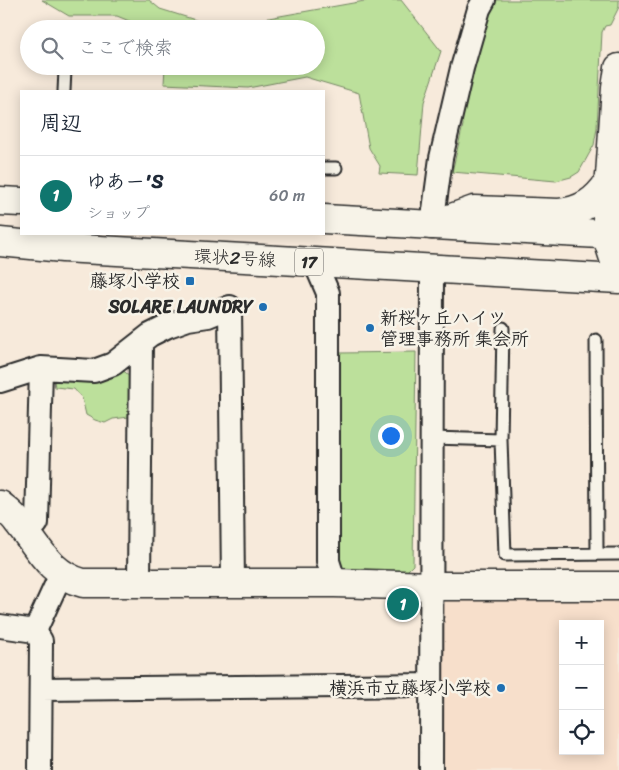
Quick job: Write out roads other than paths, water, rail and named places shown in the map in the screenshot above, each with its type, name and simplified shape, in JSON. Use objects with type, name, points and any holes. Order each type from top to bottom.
[{"type":"main road","points":[[619,68],[608,182],[612,234],[619,274]]},
{"type":"main road","points":[[432,225],[474,210],[572,212],[588,205],[601,193],[608,182]]},
{"type":"main road","points":[[0,201],[20,202]]},
{"type":"main road","points":[[325,219],[612,234]]},
{"type":"main road","name":"環状2号線","points":[[0,242],[72,249],[619,279]]},
{"type":"main road","points":[[0,505],[17,520],[48,563],[71,580],[83,583],[619,586]]},
{"type":"street","points":[[432,225],[441,158],[462,68],[479,9],[484,0]]},
{"type":"street","points":[[316,262],[328,292],[328,561],[335,583]]},
{"type":"street","points":[[431,770],[432,268]]},
{"type":"street","points":[[0,381],[40,368],[94,371],[112,364],[150,335],[168,326],[188,319],[208,316],[230,307],[233,583]]},
{"type":"street","points":[[139,584],[141,342]]},
{"type":"street","points":[[26,534],[37,524],[40,368]]},
{"type":"street","points":[[35,631],[61,574]]},
{"type":"street","points":[[0,626],[35,631],[41,640],[40,770]]},
{"type":"street","points":[[41,689],[431,685]]},
{"type":"lane","points":[[64,75],[64,90]]},
{"type":"lane","points":[[325,168],[336,168]]},
{"type":"lane","points":[[503,328],[500,440],[504,555],[619,554]]},
{"type":"lane","points":[[596,340],[597,554]]},
{"type":"lane","points":[[432,438],[500,440]]},
{"type":"place","name":"藤塚小学校","points":[[190,281]]},
{"type":"place","name":"SOLARE LAUNDRY","points":[[263,307]]},
{"type":"place","name":"新桜ヶ丘ハイツ 管理事務所 集会所","points":[[370,328]]},
{"type":"place","name":"ゆあー'S","points":[[403,604]]},
{"type":"place","name":"横浜市立藤塚小学校","points":[[501,688]]}]
